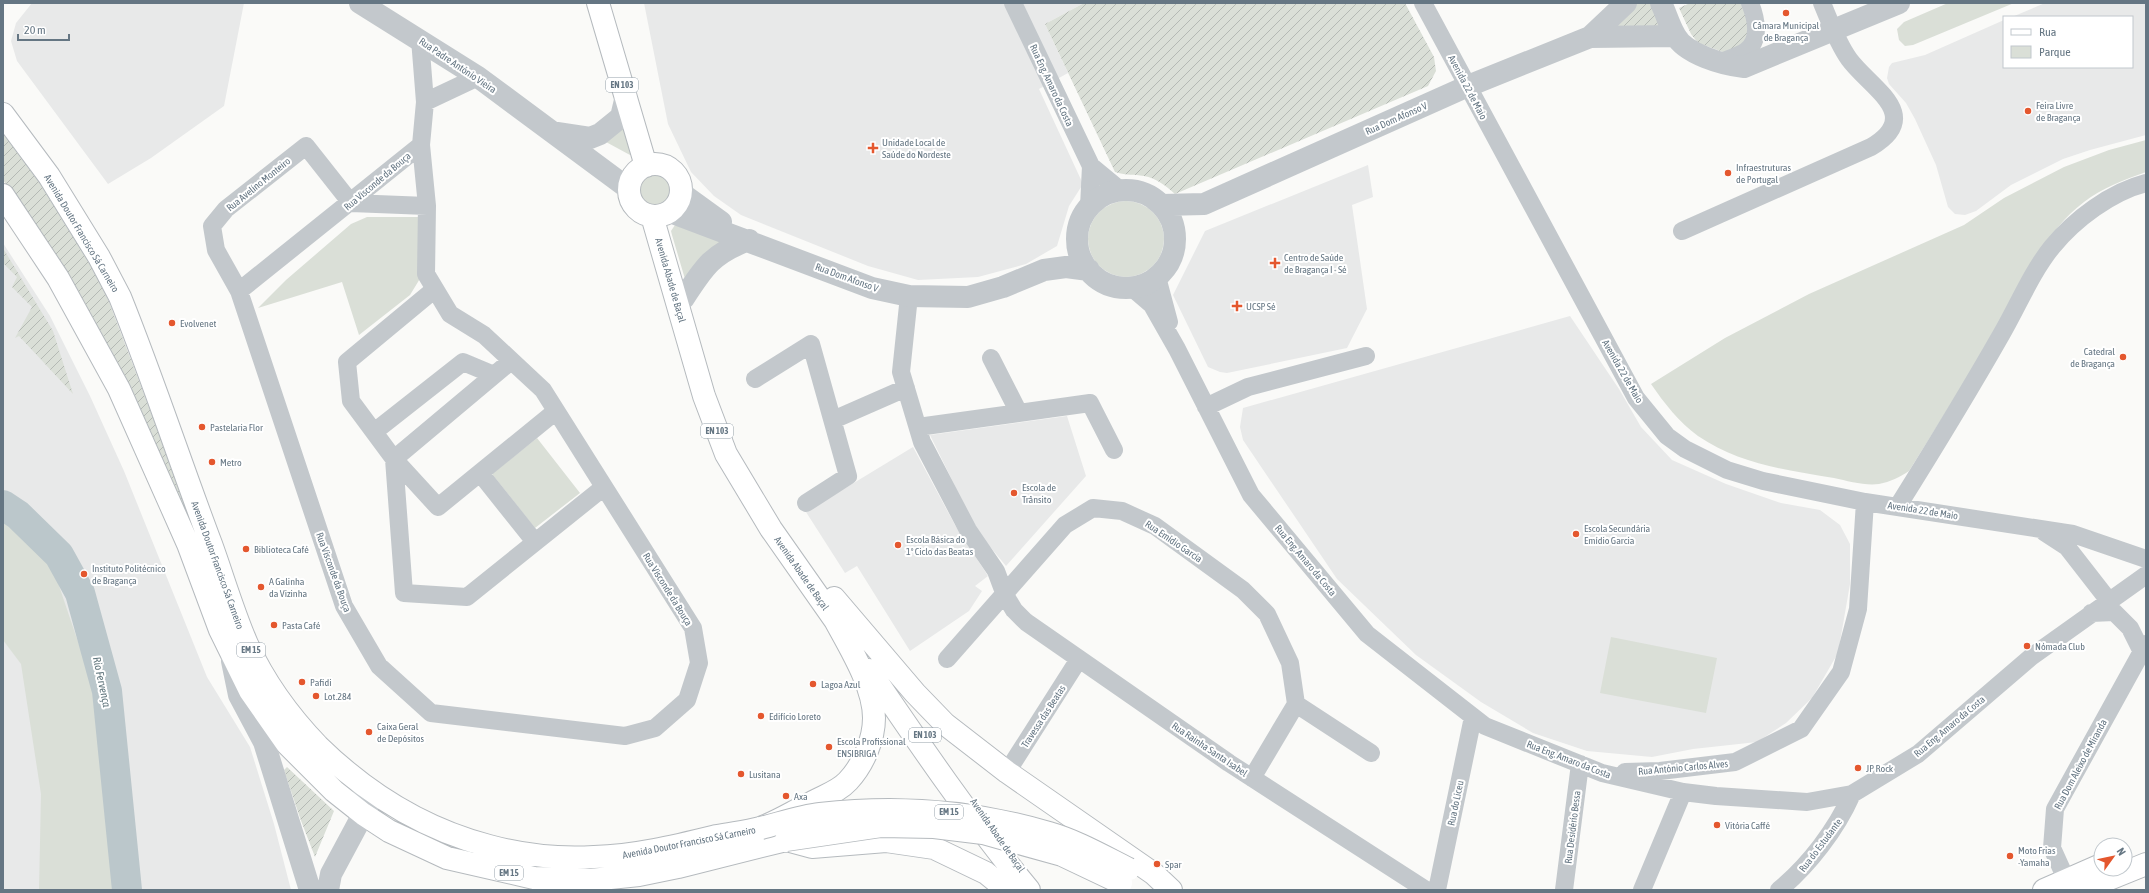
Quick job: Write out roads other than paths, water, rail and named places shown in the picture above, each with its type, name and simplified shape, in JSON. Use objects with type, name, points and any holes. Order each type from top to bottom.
[{"type":"main road","name":"EN 103","points":[[598,3],[626,96],[642,174]]},
{"type":"main road","name":"EN 103","points":[[608,3],[642,174],[633,204],[638,210],[663,214]]},
{"type":"main road","name":"Avenida Doutor Francisco Sá Carneiro","points":[[3,114],[49,176],[99,257],[120,298],[248,645],[276,695],[299,725],[319,746],[361,784],[394,807],[463,839],[491,847],[558,857],[623,856],[656,851],[819,814],[888,810],[938,811],[990,819],[1050,833],[1092,850],[1128,881]]},
{"type":"main road","points":[[642,174],[672,170],[678,177],[681,185],[681,193]]},
{"type":"main road","name":"Avenida Abade de Baçal","points":[[663,214],[678,204],[681,193]]},
{"type":"main road","name":"Avenida Doutor Francisco Sá Carneiro","points":[[3,195],[58,278],[119,389],[188,544],[220,630],[250,691],[287,744],[334,791],[363,814],[389,831],[454,860],[534,878],[591,880],[639,875],[678,867],[786,840],[881,826],[934,827],[983,833],[1062,855],[1128,881],[1161,890]]},
{"type":"main road","name":"Avenida Abade de Baçal","points":[[663,214],[664,229],[712,395],[734,451],[779,524],[816,579],[940,756],[1009,849],[1035,890]]},
{"type":"main road","name":"Avenida Abade de Baçal","points":[[663,214],[704,396],[726,454],[771,529],[836,620],[931,762],[1029,890]]},
{"type":"main road","points":[[816,579],[855,621],[915,693],[945,724],[1007,772],[1154,874],[1171,890]]},
{"type":"main road","points":[[761,828],[831,794],[848,781],[861,762],[871,741],[874,717],[871,697],[859,667],[836,620]]},
{"type":"main road","points":[[786,840],[812,847],[886,841],[934,848],[986,873],[1007,890]]},
{"type":"main road","points":[[2133,853],[2146,848]]},
{"type":"main road","points":[[2044,890],[2073,886],[2146,864]]},
{"type":"main road","points":[[2073,886],[2093,872]]},
{"type":"street","name":"Rua Padre António Vieira","points":[[360,3],[420,39],[478,77],[554,132],[642,174]]},
{"type":"street","name":"Avenida 22 de Maio","points":[[1424,3],[1636,398],[1667,436],[1685,449],[1727,470],[1763,481],[1864,502],[1996,520],[2040,530]]},
{"type":"street","name":"Rua Dom Afonso V","points":[[1590,37],[1626,3]]},
{"type":"street","points":[[1661,3],[1675,36],[1700,54],[1720,63],[1744,67],[1900,3]]},
{"type":"street","points":[[1720,63],[1746,51],[1753,43],[1756,33],[1756,21],[1750,3]]},
{"type":"street","points":[[1682,231],[1871,147],[1889,132],[1894,116],[1890,103],[1850,60],[1834,31],[1822,3]]},
{"type":"street","name":"Rua Eng. Amaro da Costa","points":[[1015,7],[1091,166],[1120,190]]},
{"type":"street","name":"Rua Dom Afonso V","points":[[1162,205],[1204,204],[1468,86],[1590,37],[1675,36]]},
{"type":"street","points":[[420,39],[426,102],[421,145]]},
{"type":"street","points":[[426,102],[478,77]]},
{"type":"street","points":[[554,132],[590,138],[600,134],[621,117],[626,96]]},
{"type":"street","name":"Rua Visconde da Bouça","points":[[421,145],[427,206],[426,274],[450,314],[484,335],[543,390],[693,628],[699,663],[687,700],[655,728],[625,736],[431,713],[380,666],[344,606],[239,291],[351,203],[421,145]]},
{"type":"street","name":"Rua Avelino Monteiro","points":[[239,291],[216,250],[212,226],[226,209],[294,155],[306,146],[351,203]]},
{"type":"street","name":"Rua Eng. Amaro da Costa","points":[[1089,207],[1091,166]]},
{"type":"street","points":[[1898,506],[1977,377],[2052,247],[2070,228],[2119,193],[2146,183]]},
{"type":"street","points":[[1120,190],[1142,193],[1162,205],[1171,221],[1175,238],[1173,253],[1167,266],[1156,277],[1144,284],[1131,288],[1107,284],[1089,270],[1082,259],[1078,246],[1078,233],[1081,220],[1089,207],[1108,193],[1120,190]]},
{"type":"street","points":[[681,193],[703,211],[749,240]]},
{"type":"street","points":[[351,203],[427,206]]},
{"type":"street","name":"Rua Dom Afonso V","points":[[1175,238],[1204,204]]},
{"type":"street","points":[[663,214],[749,240]]},
{"type":"street","points":[[1044,270],[1060,257],[1078,233]]},
{"type":"street","points":[[684,298],[700,272],[712,259],[728,248],[749,240]]},
{"type":"street","name":"Rua Dom Afonso V","points":[[749,240],[872,288],[909,296],[968,297],[1003,287],[1044,270],[1066,267],[1089,270]]},
{"type":"street","name":"Rua Eng. Amaro da Costa","points":[[1156,277],[1177,349]]},
{"type":"street","name":"Rua Eng. Amaro da Costa","points":[[1131,288],[1152,305],[1177,349],[1251,495],[1367,634],[1485,726],[1602,773],[1683,792],[1808,802],[1852,794],[1918,754],[2031,656],[2146,575]]},
{"type":"street","points":[[435,289],[347,362],[351,401],[394,459],[438,507],[556,411]]},
{"type":"street","name":"Rua Rainha Santa Isabel","points":[[909,296],[901,372],[922,442],[968,530],[996,572],[1005,595],[1014,610],[1026,622],[1252,778],[1426,890]]},
{"type":"street","points":[[755,379],[811,344],[848,476],[806,503]]},
{"type":"street","points":[[1206,407],[1248,387],[1366,356]]},
{"type":"street","points":[[991,358],[1019,413]]},
{"type":"street","points":[[394,459],[511,361]]},
{"type":"street","points":[[374,432],[463,362],[494,375]]},
{"type":"street","points":[[833,420],[906,388]]},
{"type":"street","points":[[918,427],[1090,403],[1114,450]]},
{"type":"street","points":[[394,459],[404,593],[467,597],[604,487]]},
{"type":"street","points":[[480,473],[535,542]]},
{"type":"street","name":"Rua António Carlos Alves","points":[[1602,773],[1660,771],[1735,762],[1801,729],[1841,672],[1858,609],[1864,502]]},
{"type":"street","name":"Rua Emídio Garcia","points":[[947,659],[1005,595],[1065,525],[1093,508],[1122,511],[1155,526],[1243,590],[1267,614],[1290,663],[1296,704]]},
{"type":"street","points":[[2040,530],[2073,534],[2146,559]]},
{"type":"street","points":[[2040,530],[2067,547],[2108,601]]},
{"type":"street","points":[[2091,613],[2114,612],[2130,628],[2144,648]]},
{"type":"street","name":"Rua Dom Aleixo de Miranda","points":[[2073,886],[2052,848],[2055,809],[2144,648]]},
{"type":"street","points":[[231,654],[239,695],[264,742],[310,890]]},
{"type":"street","name":"Travessa das Beatas","points":[[1007,772],[1079,659]]},
{"type":"street","points":[[1252,778],[1296,704],[1371,753]]},
{"type":"street","name":"Rua do Liceu","points":[[1437,890],[1473,717]]},
{"type":"street","name":"Rua Desidério Bessa","points":[[1564,890],[1580,764]]},
{"type":"street","points":[[328,890],[331,874],[368,805],[368,796],[361,784]]},
{"type":"street","points":[[1642,890],[1683,792]]},
{"type":"street","name":"Rua do Estudante","points":[[1779,890],[1800,873],[1843,814],[1852,794]]},
{"type":"street","points":[[349,838],[375,832],[389,831]]},
{"type":"waterway","name":"Rio Fervença","points":[[3,505],[18,515],[59,555],[80,593],[107,691],[127,890]]},
{"type":"place","name":"Câmara Municipal de Bragança","points":[[1786,13]]},
{"type":"place","name":"Feira Livre de Bragança","points":[[2028,111]]},
{"type":"place","name":"Unidade Local de Saúde do Nordeste","points":[[873,148]]},
{"type":"place","name":"Infraestruturas de Portugal","points":[[1728,173]]},
{"type":"place","name":"Centro de Saúde de Bragança I - Sé","points":[[1275,263]]},
{"type":"place","name":"UCSP Sé","points":[[1237,306]]},
{"type":"place","name":"Evolvenet","points":[[172,323]]},
{"type":"place","name":"Catedral de Bragança","points":[[2123,357]]},
{"type":"place","name":"Pastelaria Flor","points":[[202,427]]},
{"type":"place","name":"Metro","points":[[212,462]]},
{"type":"place","name":"Escola de Trânsito","points":[[1014,493]]},
{"type":"place","name":"Escola Secundária Emídio Garcia","points":[[1576,534]]},
{"type":"place","name":"Escola Básica do 1º Ciclo das Beatas","points":[[898,545]]},
{"type":"place","name":"Biblioteca Café","points":[[246,549]]},
{"type":"place","name":"Instituto Politécnico de Bragança","points":[[84,574]]},
{"type":"place","name":"A Galinha da Vizinha","points":[[261,587]]},
{"type":"place","name":"Pasta Café","points":[[274,625]]},
{"type":"place","name":"Nómada Club","points":[[2027,646]]},
{"type":"place","name":"Pafidi","points":[[302,682]]},
{"type":"place","name":"Lagoa Azul","points":[[813,684]]},
{"type":"place","name":"Lot.284","points":[[316,696]]},
{"type":"place","name":"Edifício Loreto","points":[[761,716]]},
{"type":"place","name":"Caixa Geral de Depósitos","points":[[369,732]]},
{"type":"place","name":"Escola Profissional ENSIBRIGA","points":[[829,747]]},
{"type":"place","name":"JP Rock","points":[[1858,768]]},
{"type":"place","name":"Lusitana","points":[[741,774]]},
{"type":"place","name":"Axa","points":[[786,796]]},
{"type":"place","name":"Vitória Caffé","points":[[1717,825]]},
{"type":"place","name":"Moto Frias -Yamaha","points":[[2010,856]]},
{"type":"place","name":"Spar","points":[[1157,864]]}]
